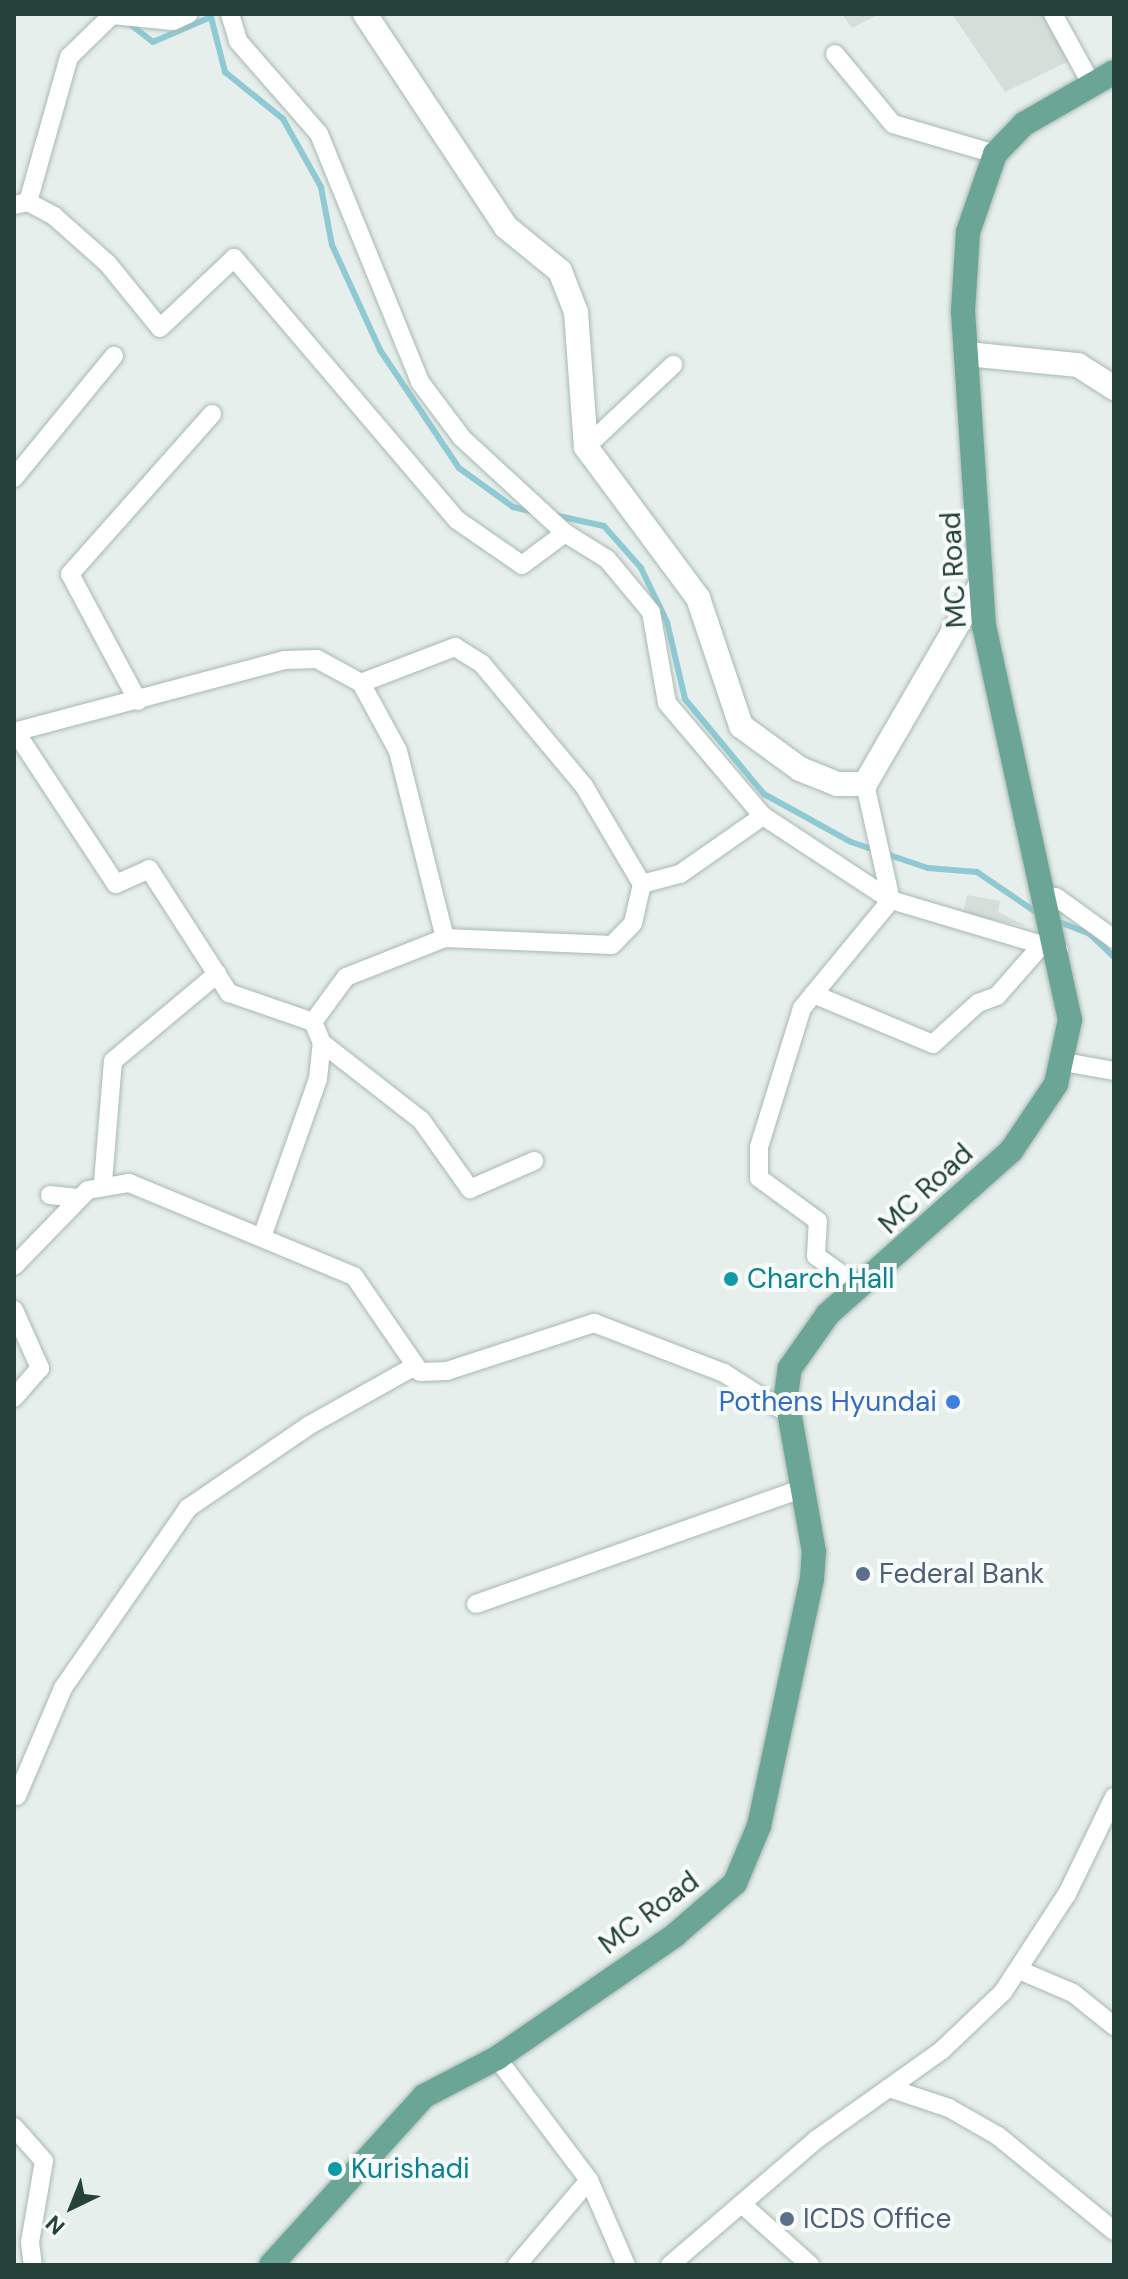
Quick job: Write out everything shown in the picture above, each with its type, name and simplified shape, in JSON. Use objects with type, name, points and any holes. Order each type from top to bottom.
[{"type":"main road","name":"MC Road","points":[[271,2265],[424,2096],[497,2058],[712,1908],[751,1855],[812,1579],[803,1488],[790,1415],[790,1368],[805,1339],[1011,1151],[1064,1062],[1070,1020],[1049,948],[1049,891],[979,587],[982,524],[967,354],[968,232],[995,154],[1024,124],[1114,72]]},
{"type":"street","points":[[189,14],[173,21],[112,15],[69,57],[21,204],[54,216],[108,264],[160,328],[234,258],[457,520],[522,565],[565,533]]},
{"type":"street","points":[[230,14],[238,41],[319,134],[420,382],[462,438],[565,533],[607,559],[651,612],[667,703],[763,816],[891,900],[1049,948]]},
{"type":"street","points":[[365,14],[506,227],[560,271],[576,312],[586,447],[698,598],[741,726],[800,769],[837,784],[865,784]]},
{"type":"street","points":[[1053,14],[1092,85]]},
{"type":"street","points":[[835,54],[893,124],[995,154]]},
{"type":"street","points":[[967,354],[1078,365],[1114,388]]},
{"type":"street","points":[[14,478],[114,356]]},
{"type":"street","points":[[586,447],[673,365]]},
{"type":"street","points":[[138,701],[70,574],[212,414]]},
{"type":"street","points":[[891,900],[865,784],[979,587]]},
{"type":"street","points":[[313,1022],[346,977],[445,938],[612,945],[633,923],[642,884],[584,786],[482,664],[446,648],[361,683]]},
{"type":"street","points":[[445,938],[398,751],[361,683],[317,659],[285,660],[15,731],[116,884],[149,869],[229,993],[313,1022],[322,1043],[421,1120],[470,1189],[534,1161]]},
{"type":"street","points":[[642,884],[680,874],[763,816]]},
{"type":"street","points":[[1049,891],[1114,939]]},
{"type":"street","points":[[861,1288],[816,1256],[818,1221],[759,1178],[759,1147],[779,1076],[813,994],[891,900]]},
{"type":"street","points":[[813,994],[933,1044],[978,1003],[997,996],[1049,948]]},
{"type":"street","points":[[103,1182],[113,1061],[217,974]]},
{"type":"street","points":[[262,1237],[318,1079],[322,1043]]},
{"type":"street","points":[[1064,1062],[1114,1071]]},
{"type":"street","points":[[14,1266],[78,1198],[103,1182],[129,1183],[354,1276],[413,1367]]},
{"type":"street","points":[[50,1195],[78,1198]]},
{"type":"street","points":[[14,1310],[40,1368],[14,1398]]},
{"type":"street","points":[[17,1796],[63,1688],[188,1508],[308,1426],[413,1367],[447,1371],[594,1323],[724,1373],[790,1415]]},
{"type":"street","points":[[476,1604],[803,1488]]},
{"type":"street","points":[[670,2265],[889,2088],[941,2051],[1019,1970],[1114,1797]]},
{"type":"street","points":[[1019,1970],[1073,1993],[1114,2026]]},
{"type":"street","points":[[497,2058],[589,2180],[626,2265]]},
{"type":"street","points":[[889,2088],[949,2108],[998,2136],[1114,2231]]},
{"type":"street","points":[[14,2127],[44,2161],[33,2265]]},
{"type":"street","points":[[517,2265],[589,2180]]},
{"type":"street","points":[[743,2205],[810,2265]]},
{"type":"shaded area","points":[[842,14],[879,14],[852,28]]},
{"type":"shaded area","points":[[952,14],[1045,14],[1069,61],[1005,92]]},
{"type":"shaded area","points":[[967,895],[1000,901],[998,912],[1026,926],[963,914]]},
{"type":"waterway","points":[[126,21],[153,42],[211,17],[225,72],[283,119],[321,187],[332,245],[380,350],[459,468],[513,507],[531,511]]},
{"type":"waterway","points":[[554,515],[604,526],[641,568],[667,622],[685,699],[764,794],[851,842],[928,868],[977,872],[1040,915]]},
{"type":"waterway","points":[[1054,920],[1090,934],[1114,957]]},
{"type":"place","name":"Charch Hall","points":[[731,1279]]},
{"type":"place","name":"Pothens Hyundai","points":[[953,1402]]},
{"type":"place","name":"Federal Bank","points":[[863,1574]]},
{"type":"place","name":"Kurishadi","points":[[335,2169]]},
{"type":"place","name":"ICDS Office","points":[[787,2219]]}]
